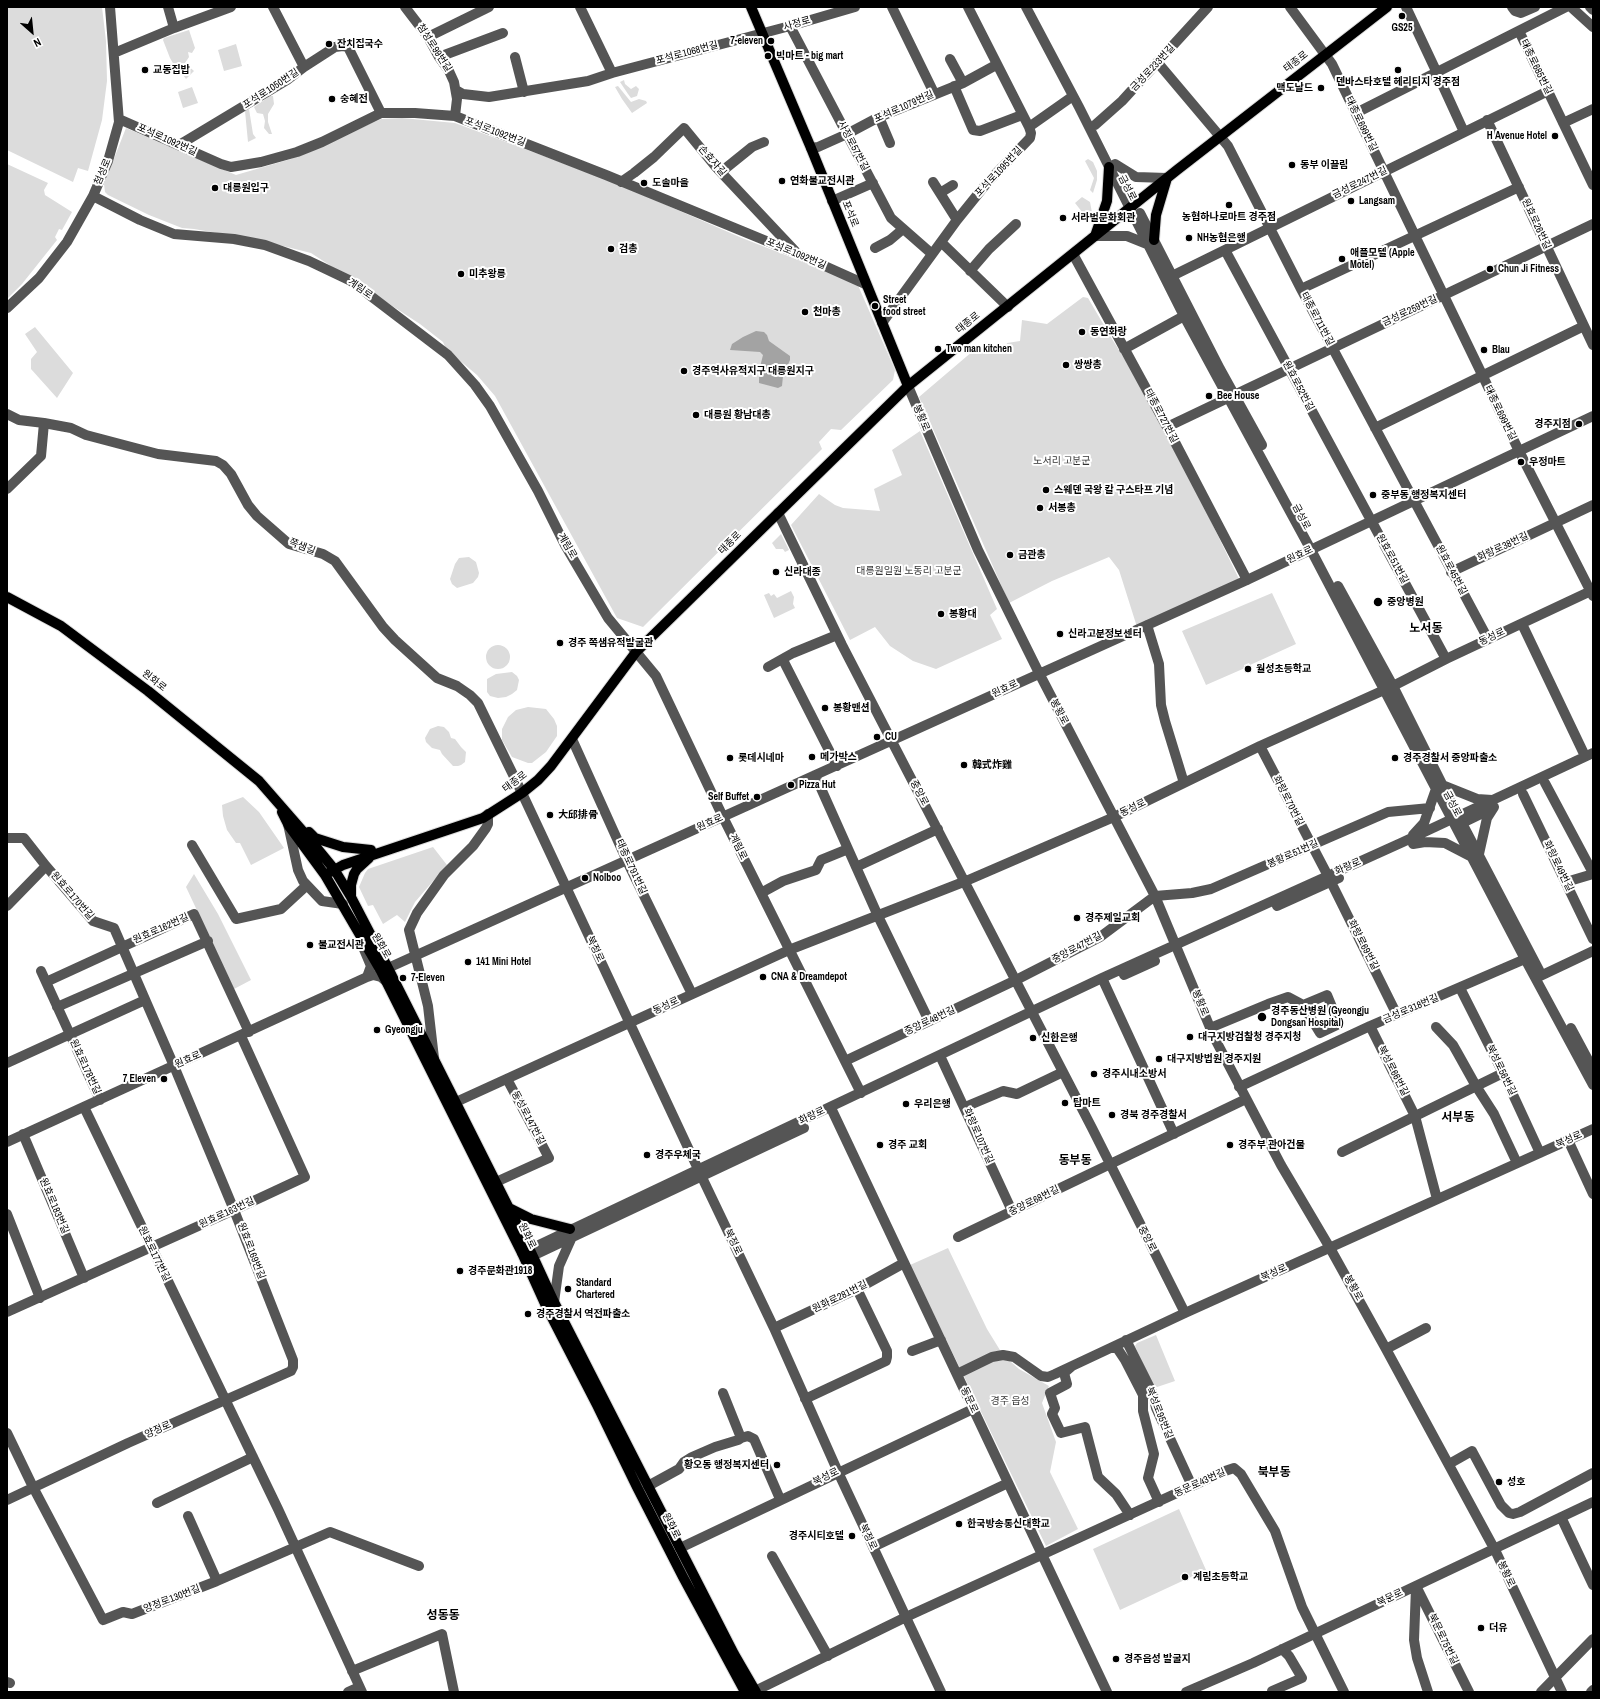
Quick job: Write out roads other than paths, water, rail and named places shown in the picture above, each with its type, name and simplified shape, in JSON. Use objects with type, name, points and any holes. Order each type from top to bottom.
[{"type":"main road","name":"포석로","points":[[751,7],[761,34],[811,148],[865,284],[908,386]]},
{"type":"main road","name":"태종로","points":[[328,870],[339,860],[372,853],[479,813],[488,814],[522,793],[538,780],[572,739],[636,652],[908,386],[1220,136],[1387,7]]},
{"type":"main road","points":[[1095,236],[1107,201],[1112,165]]},
{"type":"main road","points":[[1151,242],[1156,215],[1167,178]]},
{"type":"main road","name":"원화로","points":[[7,597],[62,626],[148,691],[253,776],[275,798],[328,870],[388,968],[509,1208],[546,1306],[670,1551],[752,1692]]},
{"type":"main road","points":[[275,798],[315,838],[343,847],[372,853]]},
{"type":"main road","name":"원화로","points":[[275,798],[288,824],[328,870]]},
{"type":"main road","points":[[347,901],[354,874],[372,853]]},
{"type":"main road","name":"원화로","points":[[347,901],[352,920],[386,981],[527,1255],[554,1302],[752,1692]]},
{"type":"main road","points":[[509,1208],[531,1219],[571,1233]]},
{"type":"street","name":"첨성로","points":[[7,308],[39,278],[67,242],[93,196],[116,138],[119,119],[110,7]]},
{"type":"street","points":[[168,7],[174,28]]},
{"type":"street","points":[[114,53],[174,28],[231,7]]},
{"type":"street","name":"포석로1050번길","points":[[179,146],[288,80],[304,67],[273,7]]},
{"type":"street","name":"첨성로99번길","points":[[405,7],[428,37],[449,71],[456,90],[457,98],[455,116]]},
{"type":"street","points":[[428,37],[489,7]]},
{"type":"street","points":[[580,7],[612,73]]},
{"type":"street","name":"사정로","points":[[761,34],[854,7]]},
{"type":"street","points":[[892,7],[934,93]]},
{"type":"street","points":[[968,7],[996,65],[1029,127],[1073,96]]},
{"type":"street","name":"금성로","points":[[1026,7],[1073,96],[1101,143],[1151,242],[1184,316],[1231,396],[1389,688],[1439,787],[1539,974],[1593,1069]]},
{"type":"street","name":"금성로","points":[[1033,7],[1094,125],[1101,143]]},
{"type":"street","name":"태종로699번길","points":[[1290,7],[1332,64],[1519,451]]},
{"type":"street","points":[[1406,7],[1464,132]]},
{"type":"street","points":[[1512,7],[1517,13],[1521,13],[1534,7]]},
{"type":"street","points":[[1519,31],[1566,7]]},
{"type":"street","points":[[1571,7],[1593,27]]},
{"type":"street","points":[[1590,7],[1593,10]]},
{"type":"street","name":"금성로233번길","points":[[1094,125],[1122,101],[1158,63],[1203,9]]},
{"type":"street","name":"사정로57번길","points":[[790,26],[891,218],[932,254]]},
{"type":"street","name":"태종로685번길","points":[[1437,72],[1519,31],[1593,185]]},
{"type":"street","points":[[439,57],[503,33]]},
{"type":"street","name":"포석로1068번길","points":[[456,90],[463,94],[489,97],[588,81],[612,73],[761,34]]},
{"type":"street","points":[[304,67],[335,47],[348,47],[381,113]]},
{"type":"street","points":[[515,57],[524,92]]},
{"type":"street","points":[[950,59],[973,130],[980,131],[1022,115]]},
{"type":"street","points":[[1158,63],[1220,136]]},
{"type":"street","name":"포석로1079번길","points":[[811,148],[818,147],[847,134],[879,117],[958,84],[996,65]]},
{"type":"street","points":[[1356,113],[1437,72]]},
{"type":"street","name":"금성로247번길","points":[[1172,276],[1548,90]]},
{"type":"street","points":[[1563,123],[1593,109]]},
{"type":"street","name":"포석로1092번길","points":[[119,119],[231,167],[261,162],[296,152],[322,142],[381,113],[415,113],[455,116],[798,254],[865,284]]},
{"type":"street","points":[[879,117],[890,143]]},
{"type":"street","name":"원효로26번길","points":[[1487,120],[1593,344]]},
{"type":"street","name":"포석로1095번길","points":[[882,323],[957,220],[986,184],[1030,138],[1031,133],[1029,127]]},
{"type":"street","name":"손효자길","points":[[621,182],[654,158],[684,128],[721,172],[798,254]]},
{"type":"street","name":"태종로711번길","points":[[1220,136],[1228,146],[1301,289],[1414,501]]},
{"type":"street","points":[[721,172],[752,147],[764,142]]},
{"type":"street","points":[[1112,165],[1136,177],[1167,178]]},
{"type":"street","points":[[933,182],[957,220]]},
{"type":"street","points":[[832,202],[873,183]]},
{"type":"street","points":[[940,193],[953,185]]},
{"type":"street","name":"원효로26번길","points":[[1416,237],[1519,187]]},
{"type":"street","name":"계림로","points":[[93,196],[140,220],[174,234],[234,239],[265,245],[309,261],[351,281],[448,355],[475,384],[490,406],[538,491],[565,545],[608,618],[656,676],[723,817],[861,1093]]},
{"type":"street","points":[[970,271],[1016,224]]},
{"type":"street","name":"금성로259번길","points":[[1231,396],[1593,224]]},
{"type":"street","points":[[875,248],[890,240],[904,229]]},
{"type":"street","points":[[1095,236],[1127,236],[1151,242]]},
{"type":"street","points":[[1301,289],[1416,237]]},
{"type":"street","points":[[940,242],[1008,307]]},
{"type":"street","name":"금성로","points":[[1151,242],[1172,276],[1231,396]]},
{"type":"street","name":"원효로52번길","points":[[1225,250],[1371,522]]},
{"type":"street","name":"태종로727번길","points":[[1073,254],[1167,427],[1246,580]]},
{"type":"street","points":[[1124,349],[1184,316]]},
{"type":"street","points":[[1482,376],[1584,326]]},
{"type":"street","name":"태종로699번길","points":[[1375,428],[1482,376]]},
{"type":"street","name":"봉황로","points":[[908,386],[970,533],[1039,673],[1155,896],[1210,1028],[1239,1086],[1281,1165],[1330,1248],[1449,1464],[1494,1550],[1562,1692]]},
{"type":"street","points":[[1167,427],[1231,396]]},
{"type":"street","name":"쪽샘길","points":[[7,414],[19,420],[71,428],[86,435],[158,454],[216,461],[224,465],[257,516],[289,544],[323,554],[335,561],[376,619],[395,640],[437,678],[457,686],[478,703],[522,793]]},
{"type":"street","name":"원효로","points":[[388,968],[1314,549],[1593,416]]},
{"type":"street","points":[[7,489],[41,456],[44,423]]},
{"type":"street","points":[[1519,451],[1592,593]]},
{"type":"street","name":"원효로45번길","points":[[1414,501],[1488,639]]},
{"type":"street","name":"화랑로38번길","points":[[1451,572],[1593,504]]},
{"type":"street","name":"중앙로","points":[[778,513],[837,635],[891,741],[966,881],[1184,1313]]},
{"type":"street","name":"원효로51번길","points":[[1371,522],[1446,658]]},
{"type":"street","name":"동성로","points":[[456,1102],[789,950],[966,881],[1114,817],[1260,746],[1389,688],[1446,658],[1592,593]]},
{"type":"street","points":[[1522,624],[1590,756]]},
{"type":"street","points":[[1146,625],[1159,664],[1161,705],[1164,721],[1184,783]]},
{"type":"street","points":[[768,668],[793,653],[837,635]]},
{"type":"street","points":[[783,660],[837,766]]},
{"type":"street","name":"태종로791번길","points":[[572,739],[627,861],[692,994]]},
{"type":"street","name":"화랑로70번길","points":[[1260,746],[1311,846],[1330,879]]},
{"type":"street","name":"화랑로","points":[[1494,804],[1523,794],[1545,783],[1590,756]]},
{"type":"street","name":"화랑로","points":[[833,1111],[861,1093],[1176,947],[1494,804],[1590,756]]},
{"type":"street","points":[[815,776],[878,916],[929,1021]]},
{"type":"street","points":[[1545,783],[1593,873],[1566,882]]},
{"type":"street","points":[[1439,787],[1494,804],[1487,818],[1475,855],[1445,843],[1409,843],[1421,827],[1439,787]]},
{"type":"street","name":"북정로","points":[[522,793],[774,1328],[838,1472],[941,1692]]},
{"type":"street","name":"화랑로49번길","points":[[1523,794],[1593,939]]},
{"type":"street","name":"봉황로51번길","points":[[1155,896],[1192,893],[1211,889],[1388,812],[1430,808]]},
{"type":"street","points":[[434,1060],[428,1006],[409,930],[417,913],[444,875],[472,846],[486,828],[488,824],[488,814]]},
{"type":"street","points":[[288,824],[298,870],[306,886],[322,901],[347,901]]},
{"type":"street","points":[[856,868],[938,829]]},
{"type":"street","name":"원효로170번길","points":[[7,838],[24,838],[93,921],[114,928],[174,1066]]},
{"type":"street","points":[[192,845],[236,919],[281,909],[306,886]]},
{"type":"street","points":[[761,893],[783,881],[816,870],[821,860],[848,849]]},
{"type":"street","name":"금성로","points":[[1475,855],[1525,959],[1539,974],[1593,1085]]},
{"type":"street","points":[[7,906],[46,866]]},
{"type":"street","name":"화랑로69번길","points":[[1330,879],[1397,1015]]},
{"type":"street","name":"중앙로47번길","points":[[1016,980],[1100,937],[1155,896]]},
{"type":"street","name":"원효로162번길","points":[[122,947],[194,914],[208,941],[245,1034]]},
{"type":"street","points":[[352,920],[355,931],[371,966],[368,977]]},
{"type":"street","points":[[57,1007],[208,941]]},
{"type":"street","points":[[46,982],[122,947]]},
{"type":"street","points":[[1539,974],[1593,951]]},
{"type":"street","name":"금성로318번길","points":[[1239,1086],[1370,1026],[1525,959]]},
{"type":"street","name":"원효로178번길","points":[[41,971],[100,1100]]},
{"type":"street","points":[[368,977],[373,975],[381,977],[386,981]]},
{"type":"street","name":"원효로","points":[[7,1142],[368,977]]},
{"type":"street","name":"중앙로48번길","points":[[845,1061],[1016,980]]},
{"type":"street","points":[[1103,981],[1174,1134]]},
{"type":"street","name":"북성로56번길","points":[[1460,988],[1503,1073],[1540,1153]]},
{"type":"street","points":[[1210,1028],[1288,997],[1303,1005]]},
{"type":"street","points":[[70,1035],[145,1000]]},
{"type":"street","name":"화랑로","points":[[527,1255],[942,1060],[1033,1014]]},
{"type":"street","name":"북성로66번길","points":[[1370,1026],[1415,1116],[1437,1199]]},
{"type":"street","points":[[1436,1027],[1453,1045],[1494,1114],[1517,1163]]},
{"type":"street","name":"원효로163번길","points":[[7,1312],[305,1177],[245,1034]]},
{"type":"street","name":"원효로178번길","points":[[7,1063],[70,1035]]},
{"type":"street","name":"화랑로107번길","points":[[942,1060],[1012,1211]]},
{"type":"street","name":"원효로169번길","points":[[174,1066],[234,1210],[293,1360],[293,1367],[291,1371],[225,1400]]},
{"type":"street","points":[[965,1107],[1003,1091],[1017,1094],[1063,1072]]},
{"type":"street","points":[[1342,1152],[1503,1073]]},
{"type":"street","name":"동성로147번길","points":[[496,1182],[549,1158],[507,1079]]},
{"type":"street","points":[[1110,1164],[1246,1098]]},
{"type":"street","name":"원효로177번길","points":[[84,1107],[225,1400]]},
{"type":"street","name":"동문로","points":[[833,1111],[1107,1692]]},
{"type":"street","name":"북성로","points":[[957,1374],[992,1358],[1003,1355],[1014,1357],[1041,1376],[1048,1377],[1184,1313],[1593,1129]]},
{"type":"street","name":"원효로183번길","points":[[23,1134],[84,1278]]},
{"type":"street","points":[[1568,1140],[1593,1194]]},
{"type":"street","name":"중앙로68번길","points":[[958,1237],[1110,1164]]},
{"type":"street","points":[[7,1214],[40,1298]]},
{"type":"street","points":[[554,1302],[559,1266],[571,1233]]},
{"type":"street","name":"원화로281번길","points":[[774,1328],[857,1289],[904,1263]]},
{"type":"street","points":[[805,1399],[886,1361],[887,1351],[857,1289]]},
{"type":"street","points":[[1386,1349],[1426,1328]]},
{"type":"street","points":[[912,1351],[941,1340]]},
{"type":"street","name":"북성로95번길","points":[[1126,1340],[1147,1393],[1156,1408],[1192,1486]]},
{"type":"street","points":[[1112,1348],[1117,1348],[1147,1393],[1143,1411],[1154,1454],[1148,1478],[1158,1502]]},
{"type":"street","points":[[1071,1366],[1064,1373],[1067,1384],[1050,1393],[1055,1408],[1052,1414],[1061,1433],[1085,1427],[1098,1477],[1116,1494],[1130,1515]]},
{"type":"street","points":[[723,1393],[741,1438]]},
{"type":"street","points":[[225,1400],[296,1546],[360,1689],[348,1692]]},
{"type":"street","name":"양정로","points":[[7,1500],[225,1400]]},
{"type":"street","name":"북성로","points":[[680,1548],[780,1499],[973,1409]]},
{"type":"street","points":[[7,1433],[33,1487]]},
{"type":"street","points":[[648,1486],[679,1469],[684,1462],[692,1457],[715,1447],[748,1436],[754,1439],[780,1499]]},
{"type":"street","points":[[1449,1464],[1472,1451],[1501,1505],[1509,1513],[1513,1514],[1520,1512],[1593,1473]]},
{"type":"street","points":[[157,1503],[253,1457]]},
{"type":"street","name":"동문로43번길","points":[[752,1692],[906,1617],[1234,1468],[1241,1474],[1275,1531],[1302,1607],[1315,1634]]},
{"type":"street","points":[[873,1547],[1008,1483]]},
{"type":"street","name":"양정로130번길","points":[[33,1487],[104,1620],[123,1612],[132,1614],[217,1581],[296,1546]]},
{"type":"street","name":"북문로","points":[[1186,1692],[1315,1634],[1593,1502]]},
{"type":"street","points":[[188,1516],[217,1581]]},
{"type":"street","points":[[1560,1517],[1593,1585]]},
{"type":"street","points":[[296,1546],[330,1532],[419,1566]]},
{"type":"street","points":[[772,1556],[828,1656]]},
{"type":"street","points":[[1416,1586],[1414,1640],[1417,1658],[1428,1692]]},
{"type":"street","name":"북문로75번길","points":[[1416,1586],[1469,1692]]},
{"type":"street","points":[[352,1671],[442,1634],[454,1692]]},
{"type":"street","points":[[1315,1634],[1344,1692]]},
{"type":"street","points":[[1541,1692],[1593,1639]]},
{"type":"street","points":[[1273,1692],[1272,1691],[1302,1678],[1289,1656],[1282,1649]]},
{"type":"place","name":"GS25","points":[[1402,16]]},
{"type":"place","name":"7-eleven","points":[[771,41]]},
{"type":"place","name":"잔치집국수","points":[[329,44]]},
{"type":"place","name":"빅마트 - big mart","points":[[768,56]]},
{"type":"place","name":"교동집밥","points":[[145,70]]},
{"type":"place","name":"덴바스타호텔 헤리티지 경주점","points":[[1398,70]]},
{"type":"place","name":"맥도날드","points":[[1321,88]]},
{"type":"place","name":"숭혜전","points":[[332,99]]},
{"type":"place","name":"H Avenue Hotel","points":[[1555,136]]},
{"type":"place","name":"동부 이끌림","points":[[1292,165]]},
{"type":"place","name":"연화불교전시관","points":[[782,181]]},
{"type":"place","name":"도솔마을","points":[[644,183]]},
{"type":"place","name":"대릉원입구","points":[[215,188]]},
{"type":"place","name":"Langsam","points":[[1351,201]]},
{"type":"place","name":"농협하나로마트 경주점","points":[[1229,205]]},
{"type":"place","name":"서라벌문화회관","points":[[1063,218]]},
{"type":"place","name":"NH농협은행","points":[[1189,238]]},
{"type":"place","name":"검총","points":[[611,249]]},
{"type":"place","name":"애플모텔 (Apple Motel)","points":[[1342,259]]},
{"type":"place","name":"Chun Ji Fitness","points":[[1490,269]]},
{"type":"place","name":"미추왕릉","points":[[461,274]]},
{"type":"place","name":"Street food street","points":[[875,306]]},
{"type":"place","name":"천마총","points":[[805,312]]},
{"type":"place","name":"동연화랑","points":[[1082,332]]},
{"type":"place","name":"Two man kitchen","points":[[938,349]]},
{"type":"place","name":"Blau","points":[[1484,350]]},
{"type":"place","name":"쌍쌍총","points":[[1066,365]]},
{"type":"place","name":"경주역사유적지구 대릉원지구","points":[[684,371]]},
{"type":"place","name":"Bee House","points":[[1209,396]]},
{"type":"place","name":"대릉원 황남대총","points":[[696,415]]},
{"type":"place","name":"경주지점","points":[[1579,424]]},
{"type":"place","name":"우정마트","points":[[1521,462]]},
{"type":"place","name":"스웨덴 국왕 칼 구스타프 기념","points":[[1046,490]]},
{"type":"place","name":"중부동 행정복지센터","points":[[1373,495]]},
{"type":"place","name":"서봉총","points":[[1040,508]]},
{"type":"place","name":"금관총","points":[[1010,555]]},
{"type":"place","name":"신라대종","points":[[776,572]]},
{"type":"place","name":"중앙병원","points":[[1378,602]]},
{"type":"place","name":"봉황대","points":[[941,614]]},
{"type":"place","name":"신라고분정보센터","points":[[1060,634]]},
{"type":"place","name":"경주 쪽샘유적발굴관","points":[[560,643]]},
{"type":"place","name":"월성초등학교","points":[[1248,669]]},
{"type":"place","name":"봉황맨션","points":[[825,708]]},
{"type":"place","name":"CU","points":[[877,737]]},
{"type":"place","name":"메가박스","points":[[812,757]]},
{"type":"place","name":"롯데시네마","points":[[730,758]]},
{"type":"place","name":"경주경찰서 중앙파출소","points":[[1395,758]]},
{"type":"place","name":"韓式炸雞","points":[[964,765]]},
{"type":"place","name":"Pizza Hut","points":[[791,785]]},
{"type":"place","name":"Self Buffet","points":[[757,797]]},
{"type":"place","name":"大邱排骨","points":[[550,815]]},
{"type":"place","name":"Nolboo","points":[[585,878]]},
{"type":"place","name":"경주제일교회","points":[[1077,918]]},
{"type":"place","name":"불교전시관","points":[[310,945]]},
{"type":"place","name":"141 Mini Hotel","points":[[468,962]]},
{"type":"place","name":"CNA & Dreamdepot","points":[[763,977]]},
{"type":"place","name":"7-Eleven","points":[[403,978]]},
{"type":"place","name":"경주동산병원 (Gyeongju Dongsan Hospital)","points":[[1262,1017]]},
{"type":"place","name":"Gyeongju","points":[[377,1030]]},
{"type":"place","name":"대구지방검찰청 경주지청","points":[[1190,1037]]},
{"type":"place","name":"신한은행","points":[[1033,1038]]},
{"type":"place","name":"대구지방법원 경주지원","points":[[1159,1059]]},
{"type":"place","name":"경주시내소방서","points":[[1094,1074]]},
{"type":"place","name":"7 Eleven","points":[[164,1079]]},
{"type":"place","name":"탑마트","points":[[1065,1103]]},
{"type":"place","name":"우리은행","points":[[906,1104]]},
{"type":"place","name":"경북 경주경찰서","points":[[1112,1115]]},
{"type":"place","name":"경주 교회","points":[[880,1145]]},
{"type":"place","name":"경주부 관아건물","points":[[1230,1145]]},
{"type":"place","name":"경주우체국","points":[[647,1155]]},
{"type":"place","name":"경주문화관1918","points":[[460,1271]]},
{"type":"place","name":"Standard Chartered","points":[[568,1289]]},
{"type":"place","name":"경주경찰서 역전파출소","points":[[528,1314]]},
{"type":"place","name":"황오동 행정복지센터","points":[[777,1465]]},
{"type":"place","name":"성호","points":[[1499,1482]]},
{"type":"place","name":"한국방송통신대학교","points":[[959,1524]]},
{"type":"place","name":"경주시티호텔","points":[[852,1536]]},
{"type":"place","name":"계림초등학교","points":[[1185,1577]]},
{"type":"place","name":"더유","points":[[1481,1628]]},
{"type":"place","name":"경주읍성 발굴지","points":[[1116,1659]]},
{"type":"district","name":"노서동","points":[[1426,629]]},
{"type":"district","name":"서부동","points":[[1458,1118]]},
{"type":"district","name":"동부동","points":[[1075,1161]]},
{"type":"district","name":"북부동","points":[[1274,1473]]},
{"type":"district","name":"성동동","points":[[443,1616]]},
{"type":"park label","name":"노서리 고분군","points":[[1062,461]]},
{"type":"park label","name":"대릉원일원 노동리 고분군","points":[[909,571]]},
{"type":"park label","name":"경주 읍성","points":[[1010,1401]]}]
